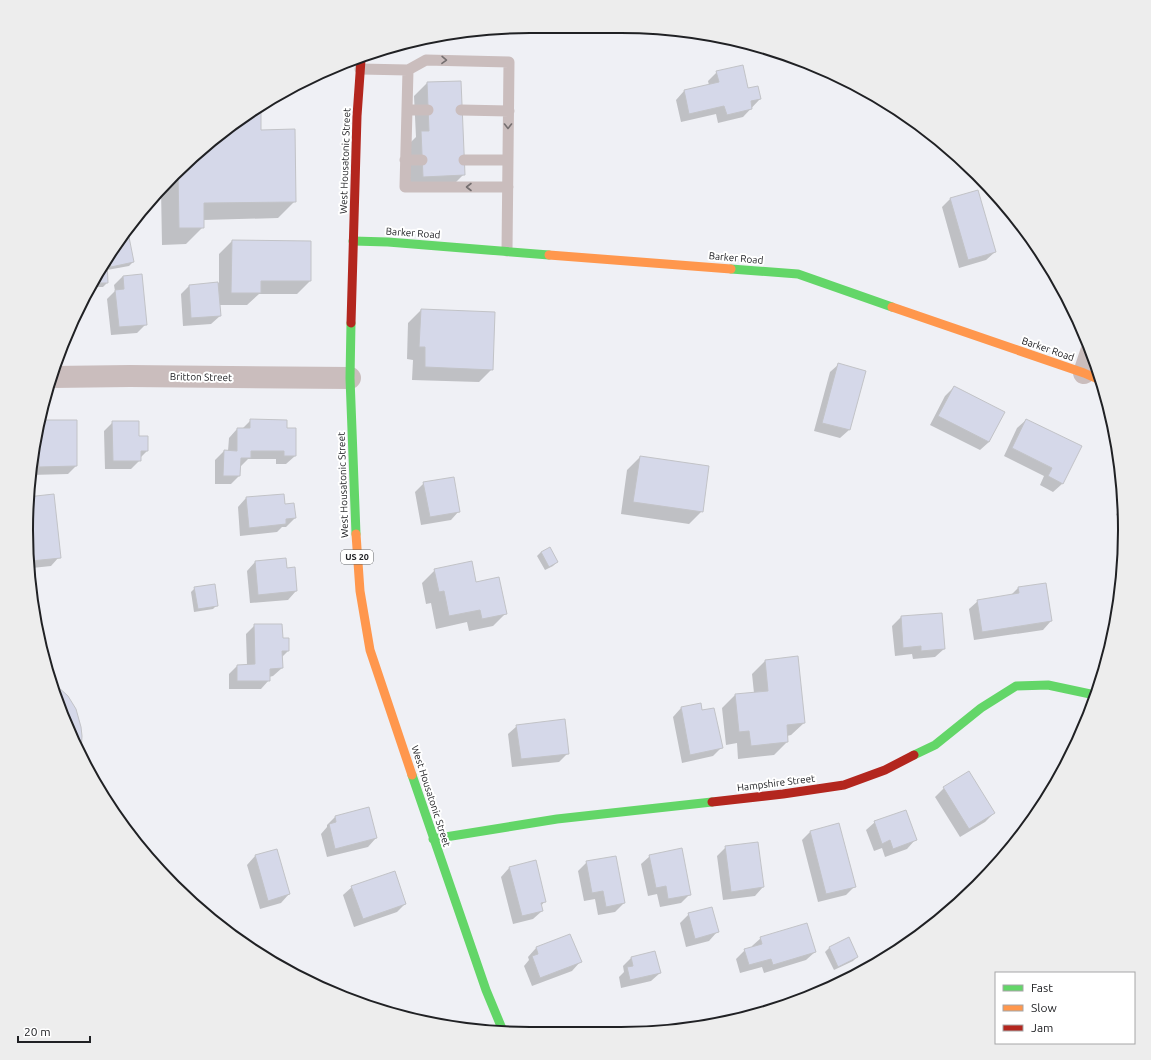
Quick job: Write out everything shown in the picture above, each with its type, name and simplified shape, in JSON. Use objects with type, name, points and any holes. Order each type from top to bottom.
[{"type":"main road","name":"West Housatonic Street","points":[[361,64],[357,116],[350,378],[354,523],[360,591],[370,650],[486,990],[501,1026]]},
{"type":"main road","name":"Barker Road","points":[[353,241],[388,242],[798,274],[1092,376]]},
{"type":"main road","name":"Hampshire Street","points":[[434,839],[557,819],[783,794],[844,785],[886,770],[935,745],[981,708],[1016,686],[1048,685],[1090,694]]},
{"type":"street","name":"Britton Street","points":[[57,377],[130,376],[350,378]]},
{"type":"lane","points":[[361,64],[408,70],[426,60],[509,62],[507,251]]},
{"type":"lane","points":[[408,70],[405,187],[508,187]]},
{"type":"lane","points":[[407,110],[428,110]]},
{"type":"lane","points":[[461,110],[508,111]]},
{"type":"lane","points":[[405,160],[422,160]]},
{"type":"lane","points":[[464,160],[508,160]]},
{"type":"building","points":[[743,65],[748,88],[758,86],[761,99],[751,101],[752,109],[727,115],[724,106],[689,114],[684,90],[719,82],[716,71]]},
{"type":"building","points":[[461,81],[465,175],[423,177],[421,131],[429,131],[427,82]]},
{"type":"building","points":[[261,113],[261,130],[295,129],[296,202],[204,203],[204,228],[179,228],[178,180],[202,156],[227,136]]},
{"type":"building","points":[[978,190],[996,252],[968,260],[950,198]]},
{"type":"building","points":[[129,237],[134,262],[111,267],[110,264]]},
{"type":"building","points":[[232,240],[311,241],[311,281],[261,281],[261,293],[231,293]]},
{"type":"building","points":[[107,269],[108,283],[99,283]]},
{"type":"building","points":[[142,274],[147,325],[119,327],[115,290],[124,289],[123,276]]},
{"type":"building","points":[[218,282],[221,316],[191,318],[189,285]]},
{"type":"building","points":[[421,309],[495,312],[493,370],[425,367],[425,347],[419,347]]},
{"type":"building","points":[[838,363],[866,371],[850,430],[822,423]]},
{"type":"building","points":[[954,386],[1005,412],[989,442],[938,416]]},
{"type":"building","points":[[250,419],[287,420],[287,428],[296,428],[296,456],[284,456],[284,451],[251,451],[251,458],[241,458],[240,476],[223,476],[224,450],[237,451],[237,428],[250,428]]},
{"type":"building","points":[[1026,419],[1082,446],[1063,484],[1048,476],[1052,468],[1012,448]]},
{"type":"building","points":[[46,420],[77,420],[77,466],[39,467],[39,454]]},
{"type":"building","points":[[112,421],[139,421],[139,436],[148,436],[148,451],[141,451],[141,461],[113,461]]},
{"type":"building","points":[[640,456],[709,466],[703,512],[633,502]]},
{"type":"building","points":[[454,477],[460,512],[430,517],[423,482]]},
{"type":"building","points":[[54,494],[61,558],[34,561],[34,496]]},
{"type":"building","points":[[284,494],[285,504],[294,503],[296,518],[286,519],[286,524],[249,528],[246,497]]},
{"type":"building","points":[[550,547],[558,562],[549,567],[541,552]]},
{"type":"building","points":[[286,558],[287,568],[295,567],[297,591],[258,595],[255,561]]},
{"type":"building","points":[[472,561],[476,582],[499,577],[507,614],[482,619],[480,610],[449,616],[444,591],[439,592],[434,569]]},
{"type":"building","points":[[1046,583],[1052,621],[982,632],[977,600],[1019,593],[1018,587]]},
{"type":"building","points":[[215,584],[218,606],[198,609],[194,587]]},
{"type":"building","points":[[942,613],[945,649],[921,651],[921,646],[903,648],[901,616]]},
{"type":"building","points":[[254,624],[282,624],[283,638],[289,638],[289,651],[282,651],[283,668],[270,669],[270,681],[237,681],[237,665],[255,664]]},
{"type":"building","points":[[798,656],[805,723],[787,725],[788,742],[751,746],[749,731],[739,732],[735,694],[768,691],[765,660]]},
{"type":"building","points":[[58,687],[68,696],[76,709],[82,736],[82,744]]},
{"type":"building","points":[[701,703],[702,710],[714,708],[723,748],[690,755],[681,707]]},
{"type":"building","points":[[565,719],[569,754],[521,759],[516,725]]},
{"type":"building","points":[[969,771],[995,813],[969,829],[943,787]]},
{"type":"building","points":[[369,807],[377,838],[335,849],[329,824],[336,822],[335,816]]},
{"type":"building","points":[[906,810],[917,840],[893,849],[890,840],[882,844],[874,821]]},
{"type":"building","points":[[839,823],[856,887],[826,894],[810,831]]},
{"type":"building","points":[[758,842],[764,887],[731,892],[725,846]]},
{"type":"building","points":[[682,848],[691,895],[668,899],[666,886],[656,888],[649,855]]},
{"type":"building","points":[[277,849],[290,894],[268,901],[255,855]]},
{"type":"building","points":[[616,856],[625,903],[606,907],[603,891],[592,893],[586,861]]},
{"type":"building","points":[[536,860],[546,902],[541,903],[543,911],[522,916],[509,867]]},
{"type":"building","points":[[395,871],[406,904],[363,919],[351,886]]},
{"type":"building","points":[[712,907],[719,932],[695,939],[688,913]]},
{"type":"building","points":[[807,923],[816,952],[773,965],[771,959],[749,965],[744,949],[762,944],[760,937]]},
{"type":"building","points":[[570,934],[582,962],[540,978],[532,956],[538,954],[536,947]]},
{"type":"building","points":[[849,937],[858,957],[838,967],[829,947]]},
{"type":"building","points":[[655,951],[661,973],[630,980],[627,967],[633,966],[631,957]]},
{"type":"traffic: fast","points":[[353,241],[388,242],[549,255]]},
{"type":"traffic: fast","points":[[731,269],[798,274],[892,307]]},
{"type":"traffic: fast","points":[[351,323],[350,378],[356,534]]},
{"type":"traffic: fast","points":[[914,755],[935,745],[981,708],[1016,686],[1048,685],[1090,694]]},
{"type":"traffic: fast","points":[[412,775],[486,990],[501,1026]]},
{"type":"traffic: fast","points":[[433,839],[557,819],[712,802]]},
{"type":"traffic: slow","points":[[549,255],[731,269]]},
{"type":"traffic: slow","points":[[892,307],[1094,377]]},
{"type":"traffic: slow","points":[[356,534],[360,591],[370,650],[412,775]]},
{"type":"traffic: jam","points":[[351,323],[357,116],[361,63]]},
{"type":"traffic: jam","points":[[712,802],[844,785],[885,770],[914,755]]}]
